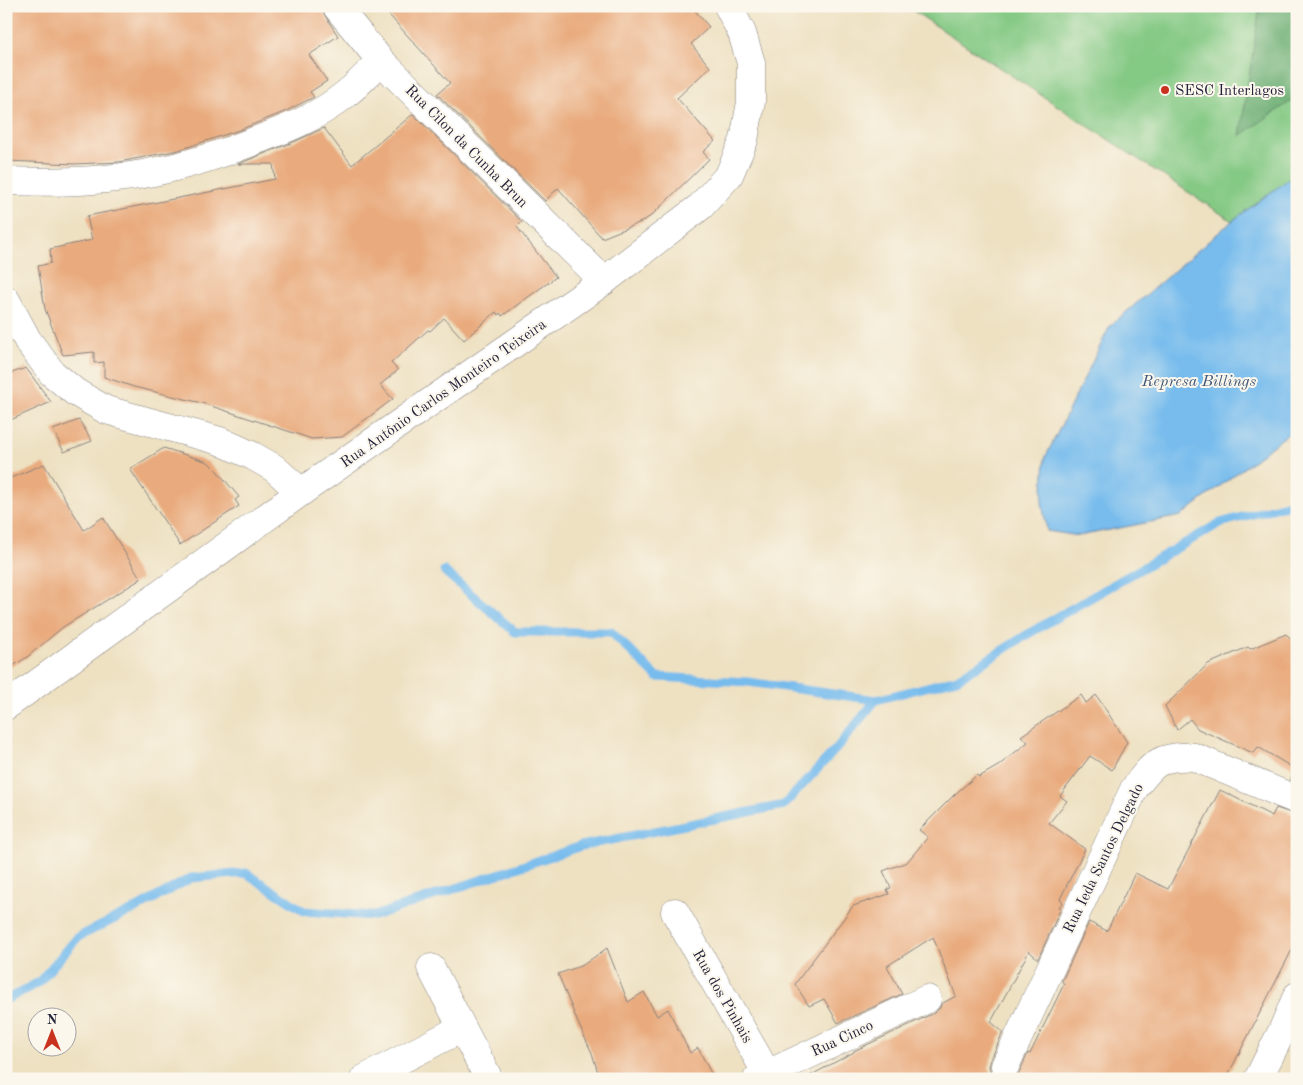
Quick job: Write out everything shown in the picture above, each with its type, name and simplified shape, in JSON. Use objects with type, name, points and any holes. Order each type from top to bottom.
[{"type":"street","name":"Rua Cilon da Cunha Brun","points":[[336,6],[381,61],[604,281]]},
{"type":"street","name":"Rua Antônio Carlos Monteiro Teixeira","points":[[6,706],[301,492],[604,281],[701,206],[729,174],[744,140],[751,102],[750,63],[742,33],[728,6]]},
{"type":"street","points":[[6,181],[38,182],[107,179],[157,172],[221,154],[276,133],[312,116],[342,98],[381,61]]},
{"type":"street","points":[[6,300],[28,341],[52,373],[75,392],[106,410],[220,442],[253,456],[274,468],[301,492]]},
{"type":"street","name":"Rua Ieda Santos Delgado","points":[[1005,1066],[1134,788],[1148,771],[1161,760],[1176,756],[1194,757],[1297,800]]},
{"type":"street","name":"Rua dos Pinhais","points":[[675,912],[765,1077]]},
{"type":"street","points":[[431,968],[489,1079]]},
{"type":"street","points":[[1258,1079],[1290,1040],[1297,996]]},
{"type":"street","name":"Rua Cinco","points":[[765,1077],[927,998]]},
{"type":"street","points":[[364,1079],[462,1028]]},
{"type":"green space","name":"SESC Interlagos","points":[[906,6],[1297,6],[1297,173],[1232,221]]},
{"type":"green space","points":[[1260,6],[1297,6],[1297,97],[1240,136]]},
{"type":"water","name":"Represa Billings","points":[[1297,173],[1297,427],[1181,516],[1079,536],[1047,531],[1042,503],[1045,458],[1110,326],[1232,221]]},
{"type":"building","points":[[6,6],[129,6],[174,12],[174,6],[319,6],[338,36],[309,55],[327,81],[310,92],[314,97],[284,112],[239,130],[179,150],[119,162],[75,164],[7,161]]},
{"type":"building","points":[[381,6],[691,6],[709,27],[691,44],[710,67],[677,98],[715,141],[703,152],[709,159],[651,216],[602,238],[558,188],[545,201],[437,94],[450,83]]},
{"type":"building","points":[[413,114],[522,222],[517,227],[556,277],[502,316],[496,312],[464,340],[444,318],[391,363],[398,370],[380,385],[393,399],[342,437],[312,439],[202,403],[134,387],[104,377],[104,362],[94,363],[94,352],[63,355],[45,309],[38,266],[51,263],[50,249],[92,240],[87,216],[275,179],[273,164],[238,164],[324,128],[352,165]]},
{"type":"building","points":[[26,368],[51,402],[6,422],[6,375]]},
{"type":"building","points":[[79,420],[92,441],[64,452],[53,430]]},
{"type":"building","points":[[164,448],[208,462],[239,497],[235,500],[239,506],[180,545],[130,469]]},
{"type":"building","points":[[44,464],[84,530],[103,517],[141,579],[63,627],[26,658],[6,670],[6,480]]},
{"type":"building","points":[[1286,634],[1297,644],[1297,783],[1290,780],[1295,769],[1258,747],[1253,753],[1198,729],[1190,719],[1177,730],[1165,706],[1208,664],[1248,647],[1250,649]]},
{"type":"building","points":[[1081,695],[1086,703],[1096,695],[1127,742],[1112,770],[1090,756],[1060,796],[1067,801],[1049,823],[1085,849],[1060,899],[1063,902],[1059,907],[1061,908],[1038,959],[1029,951],[991,1022],[1003,1032],[989,1067],[992,1075],[997,1079],[804,1079],[854,1051],[934,1013],[940,1008],[941,1004],[956,996],[933,937],[887,966],[902,994],[838,1023],[824,999],[809,1006],[795,984],[853,906],[889,894],[887,889],[891,888],[883,871],[907,862],[928,837],[919,830],[977,775],[979,777],[998,766],[1028,742],[1021,736]]},
{"type":"building","points":[[1220,790],[1272,816],[1276,808],[1297,815],[1297,940],[1226,1079],[1014,1079],[1019,1073],[1028,1053],[1030,1054],[1064,984],[1062,981],[1089,922],[1107,931],[1135,873],[1168,889]]},
{"type":"building","points":[[607,948],[628,1002],[644,992],[657,1016],[668,1009],[690,1053],[698,1048],[714,1079],[600,1079],[592,1053],[558,974],[583,965]]},
{"type":"waterway","points":[[6,1000],[39,982],[78,937],[137,908],[191,878],[246,873],[304,911],[374,916],[581,846],[784,805],[835,750],[876,700],[957,679],[1028,634],[1220,523],[1297,502]]},
{"type":"waterway","points":[[444,571],[515,632],[611,632],[657,677],[748,682],[876,700]]},
{"type":"place","name":"SESC Interlagos","points":[[1165,90]]}]
